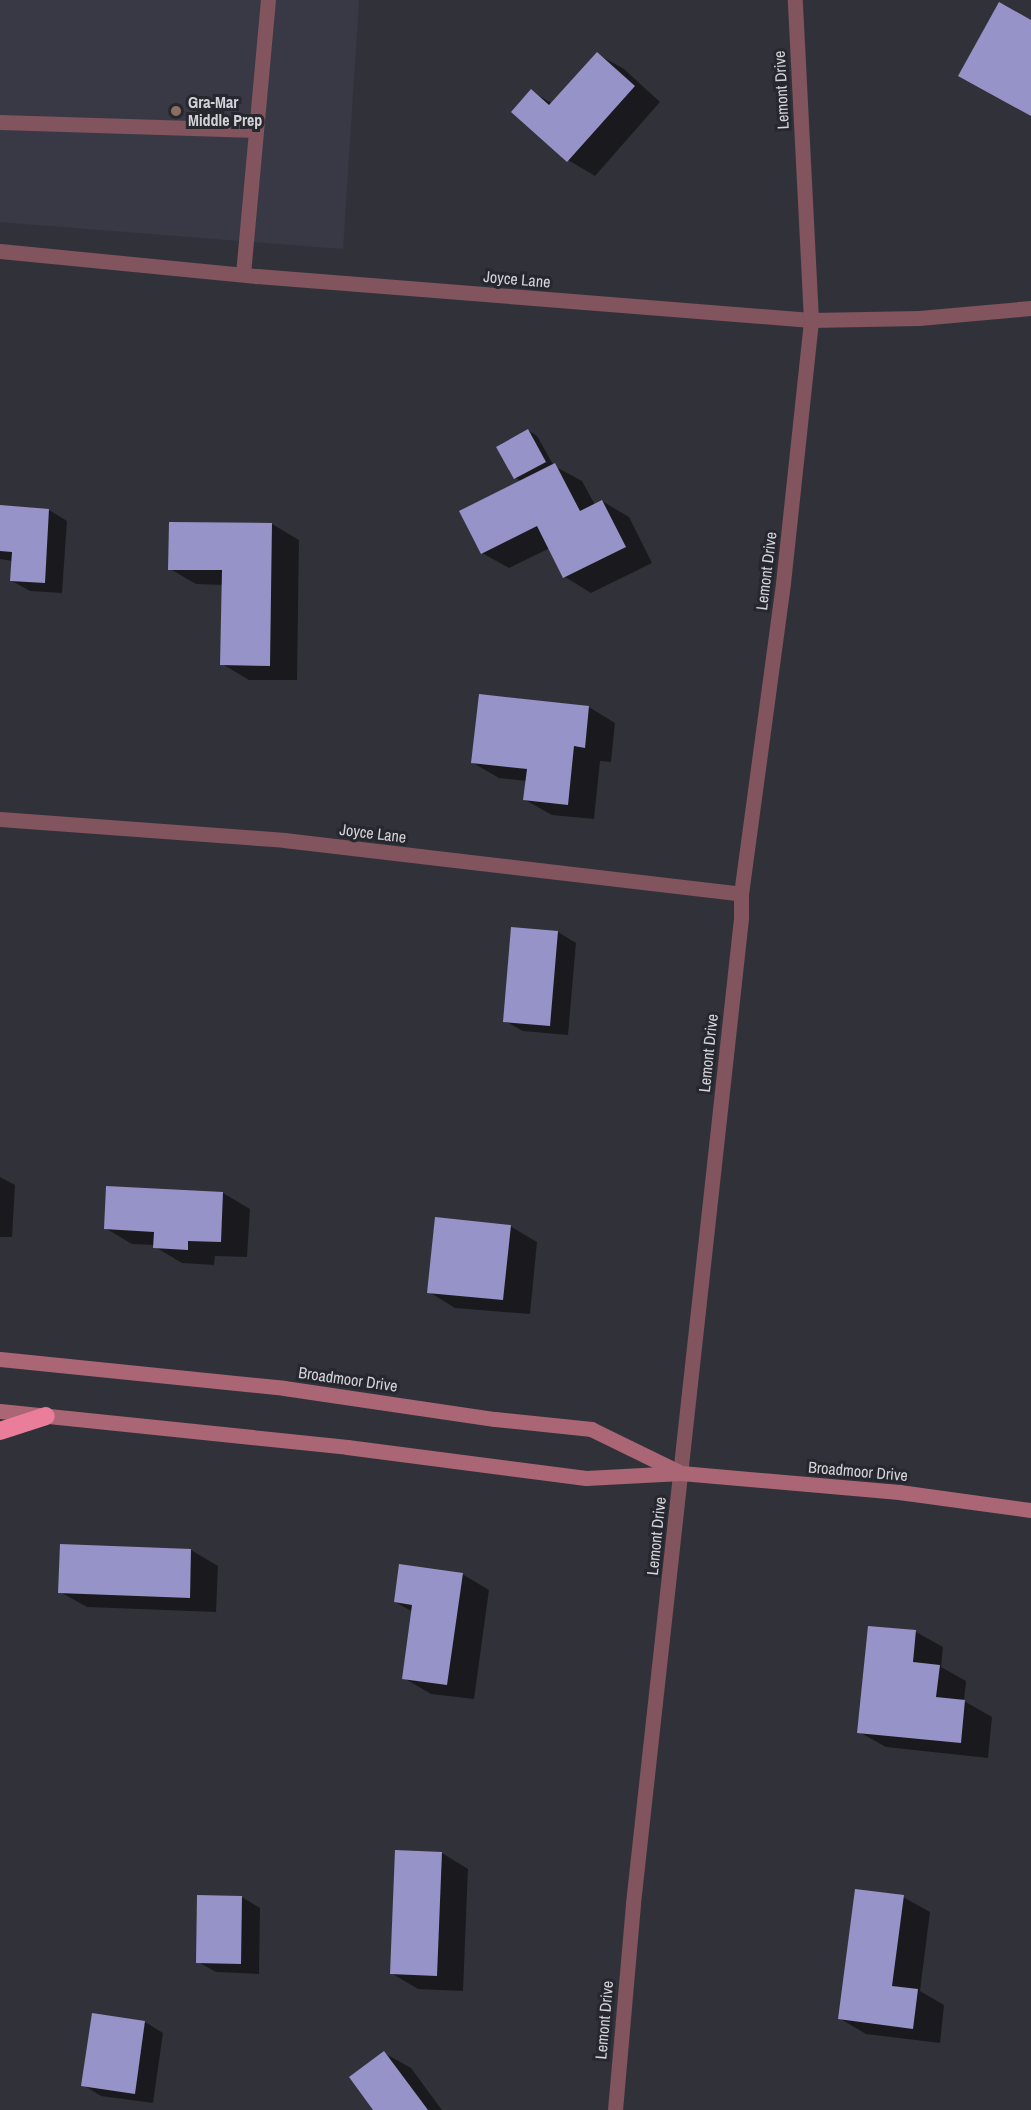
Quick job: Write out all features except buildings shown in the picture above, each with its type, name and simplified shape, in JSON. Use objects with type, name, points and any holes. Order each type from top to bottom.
[{"type":"highway","points":[[0,1431],[46,1416]]},
{"type":"main road","name":"Broadmoor Drive","points":[[0,1359],[284,1388],[495,1419],[591,1428],[681,1473]]},
{"type":"main road","name":"Broadmoor Drive","points":[[0,1411],[348,1447],[586,1478],[681,1473],[899,1492],[1031,1510]]},
{"type":"street","points":[[243,274],[268,0]]},
{"type":"street","name":"Lemont Drive","points":[[615,2110],[633,1903],[741,918],[741,894],[783,583],[811,320],[795,0]]},
{"type":"street","points":[[0,122],[256,130]]},
{"type":"street","name":"Joyce Lane","points":[[0,251],[243,274],[811,320],[919,318],[1031,308]]},
{"type":"street","name":"Joyce Lane","points":[[0,819],[284,840],[741,894]]},
{"type":"shaded area","name":"Gra-Mar Middle Prep","points":[[0,0],[359,0],[343,249],[0,222]]},
{"type":"place","name":"Gra-Mar Middle Prep","points":[[176,111]]}]
